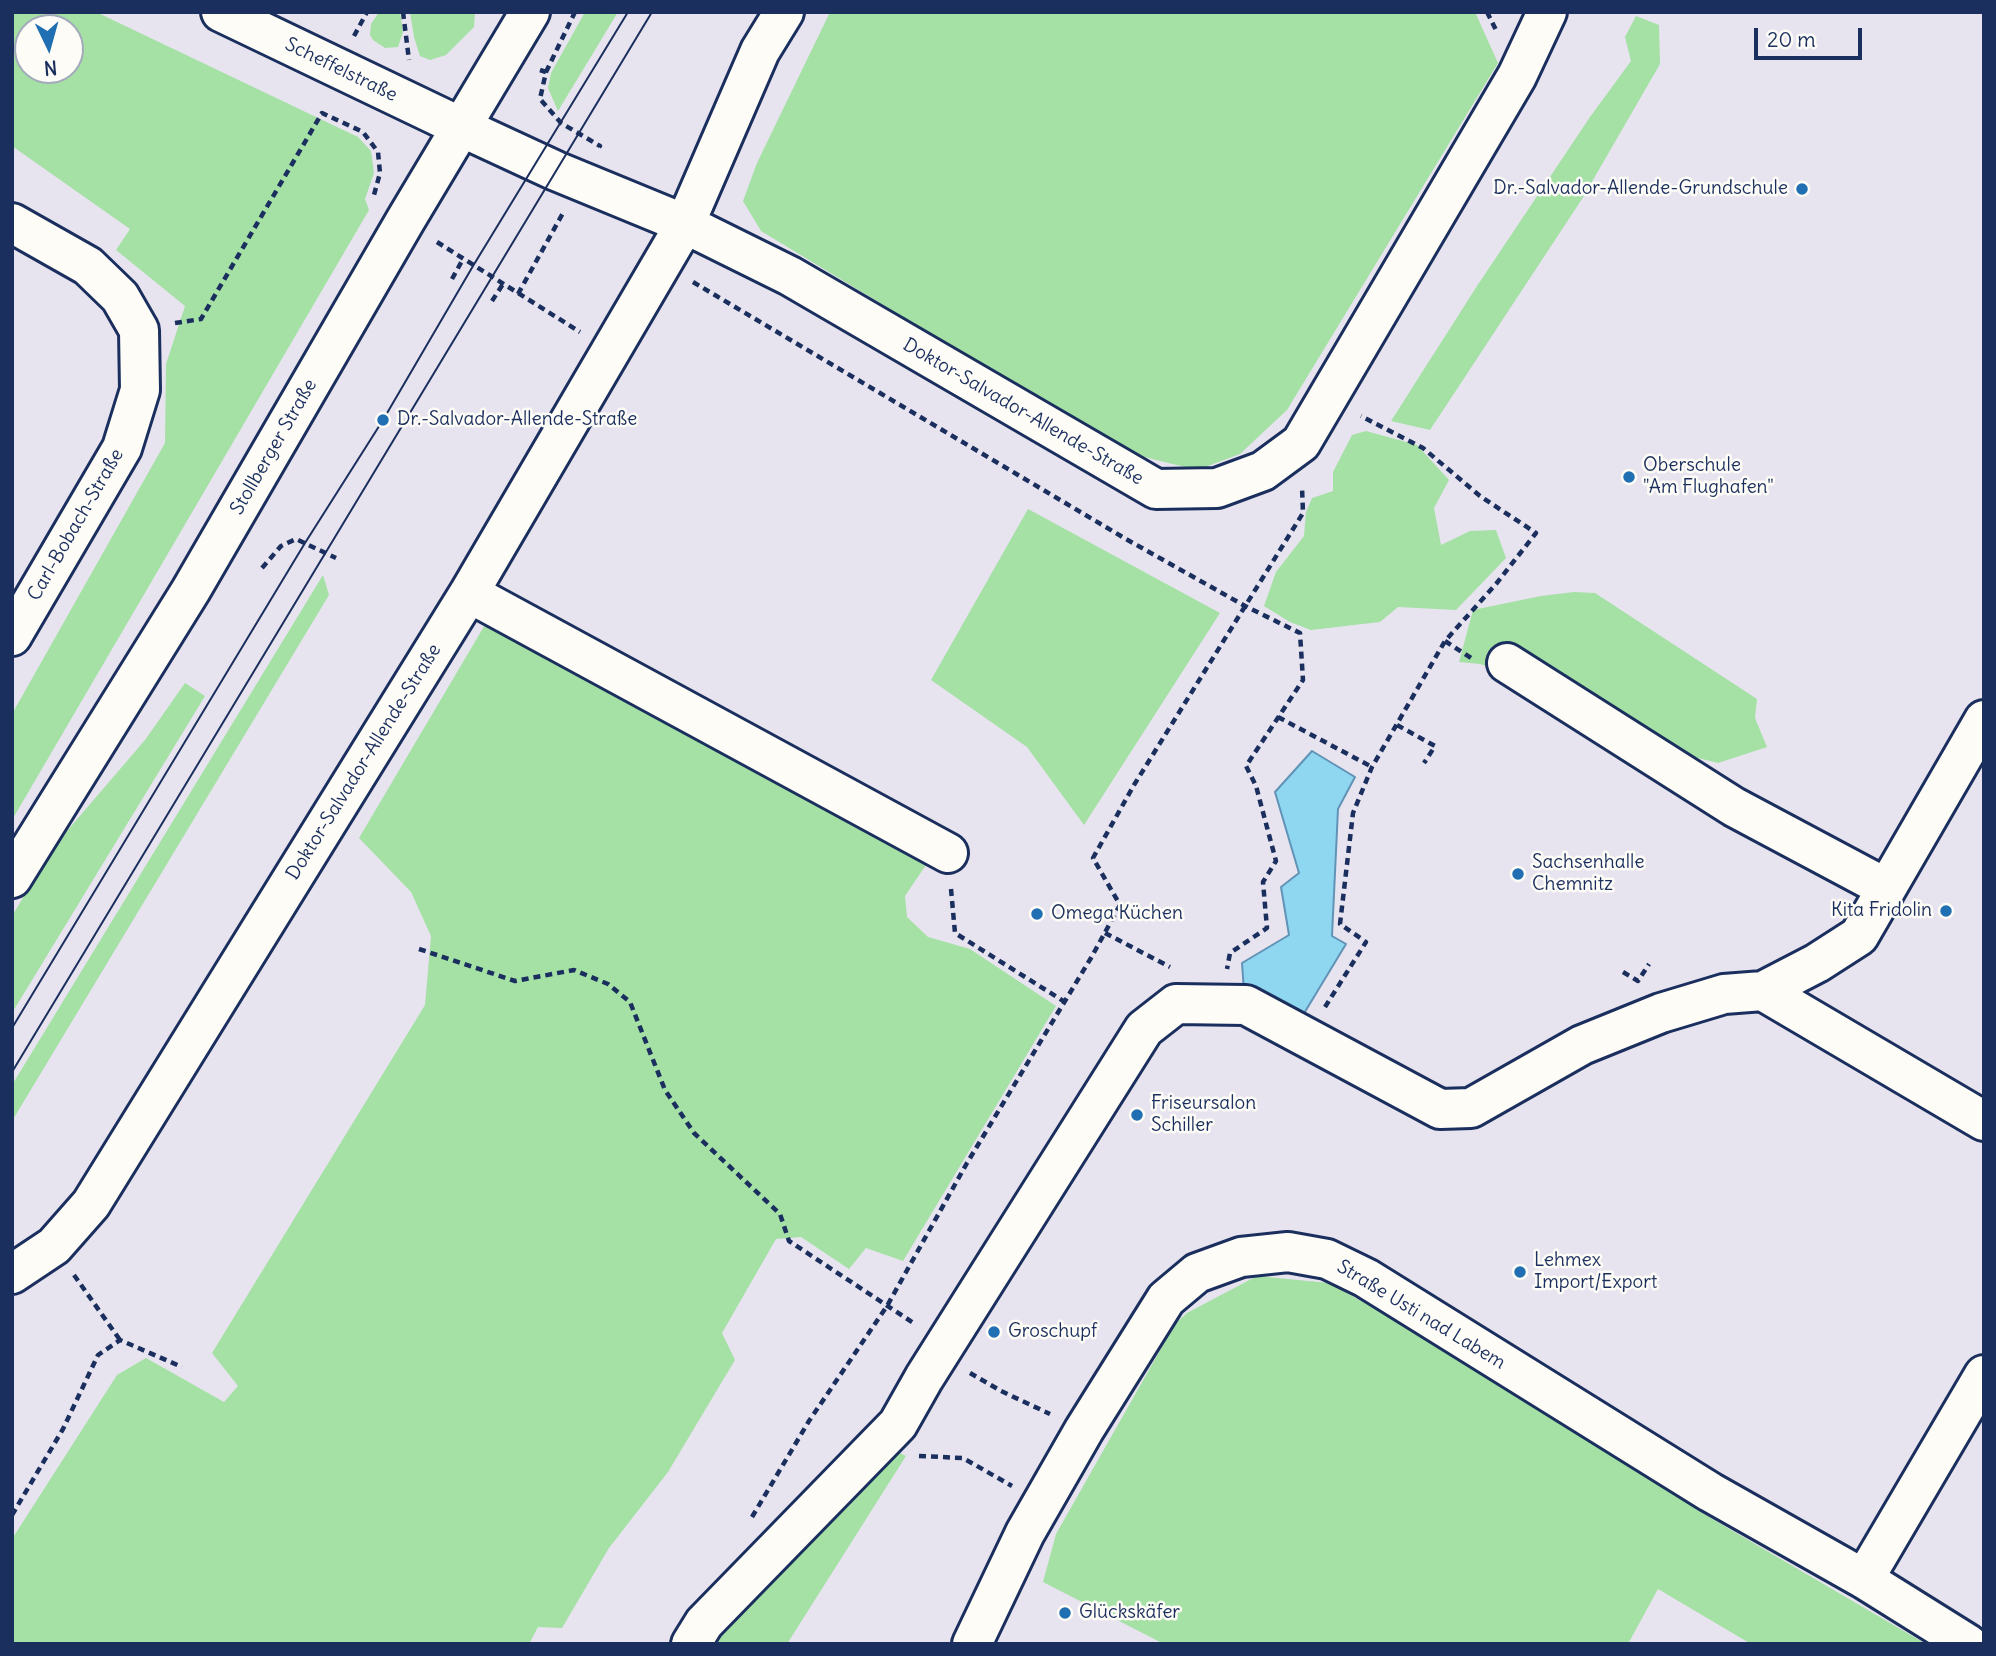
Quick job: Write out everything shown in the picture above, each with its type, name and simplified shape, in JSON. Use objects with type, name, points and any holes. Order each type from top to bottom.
[{"type":"street","name":"Scheffelstraße","points":[[221,12],[461,127]]},
{"type":"street","name":"Stollberger Straße","points":[[12,878],[184,601],[530,12]]},
{"type":"street","name":"Doktor-Salvador-Allende-Straße","points":[[12,1274],[54,1246],[91,1204],[468,593],[685,224],[760,51],[784,12]]},
{"type":"street","name":"Doktor-Salvador-Allende-Straße","points":[[461,127],[556,171],[685,224],[790,276],[1156,489],[1217,488],[1263,471],[1301,443],[1517,76],[1546,12]]},
{"type":"street","name":"Carl-Bobach-Straße","points":[[12,223],[88,266],[120,298],[139,330],[140,390],[122,448],[12,636]]},
{"type":"street","points":[[468,593],[948,853]]},
{"type":"street","points":[[1507,663],[1734,807],[1886,888]]},
{"type":"street","points":[[691,1644],[704,1623],[898,1424],[1144,1029],[1176,1004],[1246,1006],[1440,1109],[1471,1108],[1582,1045],[1661,1013],[1724,994],[1763,991],[1817,963],[1859,936],[1984,719]]},
{"type":"street","points":[[1763,991],[1984,1121]]},
{"type":"street","name":"Straße Usti nad Labem","points":[[972,1644],[1025,1533],[1084,1430],[1166,1299],[1198,1273],[1241,1257],[1288,1252],[1326,1259],[1366,1278],[1710,1492],[1864,1579],[1968,1644]]},
{"type":"street","points":[[1864,1579],[1984,1375]]},
{"type":"path","points":[[546,72],[576,12]]},
{"type":"path","points":[[139,330],[201,319],[322,113],[363,132],[378,152],[380,173],[373,196],[405,221],[463,259],[611,350]]},
{"type":"path","points":[[452,279],[463,259]]},
{"type":"path","points":[[662,263],[1126,539],[1244,606],[1300,633],[1303,680],[1246,766],[1256,786],[1276,861],[1263,882],[1267,928],[1230,953],[1224,980]]},
{"type":"path","points":[[492,301],[503,284]]},
{"type":"path","points":[[1306,1038],[1366,942],[1340,924],[1353,813],[1372,767],[1445,641],[1496,584],[1536,533],[1480,496],[1423,448],[1327,399]]},
{"type":"path","points":[[750,1521],[809,1421],[887,1306],[967,1163],[1065,1002],[1120,905],[1093,858],[1134,785],[1303,513],[1301,443]]},
{"type":"path","points":[[262,568],[281,546],[296,539],[336,558]]},
{"type":"path","points":[[1278,717],[1372,767]]},
{"type":"path","points":[[1397,725],[1435,746],[1424,763]]},
{"type":"path","points":[[948,853],[955,933],[1065,1002]]},
{"type":"path","points":[[1105,933],[1136,949]]},
{"type":"path","points":[[419,948],[515,981],[574,970],[608,984],[631,1002],[665,1090],[694,1133],[780,1214],[789,1241],[887,1306],[1001,1391],[1084,1430]]},
{"type":"path","points":[[1623,972],[1638,982],[1649,964]]},
{"type":"path","points":[[54,1246],[120,1340],[182,1367]]},
{"type":"path","points":[[12,1515],[98,1355],[120,1340]]},
{"type":"path","points":[[898,1424],[906,1456],[962,1458],[1043,1503]]},
{"type":"green space","points":[[12,12],[96,12],[358,137],[371,151],[374,173],[365,199],[369,210],[12,820],[12,714],[165,443],[166,364],[185,306],[116,250],[130,229],[12,146]]},
{"type":"green space","points":[[379,12],[400,12],[403,32],[398,47],[385,48],[370,35],[371,24]]},
{"type":"green space","points":[[410,12],[475,12],[474,27],[446,55],[430,60],[420,56]]},
{"type":"green space","points":[[585,12],[618,12],[558,111],[548,88],[551,73]]},
{"type":"green space","points":[[830,12],[1475,12],[1498,63],[1287,410],[1240,454],[1197,470],[1128,453],[761,231],[743,201],[757,163]]},
{"type":"green space","points":[[1636,16],[1659,25],[1660,64],[1582,199],[1430,430],[1391,421],[1477,286],[1590,117],[1631,61],[1625,37]]},
{"type":"green space","points":[[1366,431],[1417,445],[1449,480],[1434,508],[1441,545],[1470,531],[1496,530],[1506,558],[1456,610],[1398,607],[1380,622],[1311,630],[1290,622],[1264,606],[1276,572],[1304,536],[1306,512],[1312,498],[1333,491],[1333,472],[1352,435]]},
{"type":"green space","points":[[1028,509],[1220,613],[1084,825],[1027,747],[931,680]]},
{"type":"green space","points":[[323,575],[329,595],[12,1121],[12,1085]]},
{"type":"green space","points":[[1574,592],[1595,593],[1757,699],[1755,718],[1767,747],[1718,763],[1650,746],[1507,674],[1480,664],[1459,662],[1473,610]]},
{"type":"green space","points":[[489,618],[928,862],[905,896],[907,917],[928,937],[970,949],[1056,1006],[903,1261],[866,1248],[849,1269],[801,1237],[776,1239],[722,1333],[735,1360],[668,1472],[609,1548],[562,1628],[538,1627],[529,1644],[12,1644],[12,1539],[117,1375],[146,1358],[224,1402],[238,1386],[212,1353],[425,1005],[431,936],[411,892],[359,838]]},
{"type":"green space","points":[[185,683],[205,696],[12,1013],[12,916],[55,845],[145,740]]},
{"type":"green space","points":[[1257,1276],[1329,1283],[1644,1460],[1697,1510],[1926,1644],[1751,1644],[1658,1589],[1628,1644],[1164,1644],[1043,1582],[1056,1534],[1175,1324],[1187,1313]]},
{"type":"green space","points":[[892,1449],[906,1456],[787,1644],[705,1644]]},
{"type":"water","points":[[1312,751],[1355,777],[1338,809],[1332,936],[1346,944],[1300,1020],[1244,991],[1242,963],[1289,935],[1281,887],[1299,873],[1275,792]]},
{"type":"tram line","points":[[12,1028],[628,12]]},
{"type":"tram line","points":[[12,1072],[652,12]]},
{"type":"place","name":"Dr.-Salvador-Allende-Grundschule","points":[[1802,189]]},
{"type":"place","name":"Dr.-Salvador-Allende-Straße","points":[[383,420]]},
{"type":"place","name":"Oberschule \"Am Flughafen\"","points":[[1629,477]]},
{"type":"place","name":"Sachsenhalle Chemnitz","points":[[1518,874]]},
{"type":"place","name":"Kita Fridolin","points":[[1946,911]]},
{"type":"place","name":"Omega Küchen","points":[[1037,914]]},
{"type":"place","name":"Friseursalon Schiller","points":[[1137,1115]]},
{"type":"place","name":"Lehmex Import/Export","points":[[1520,1272]]},
{"type":"place","name":"Groschupf","points":[[994,1332]]},
{"type":"place","name":"Glückskäfer","points":[[1065,1613]]}]
